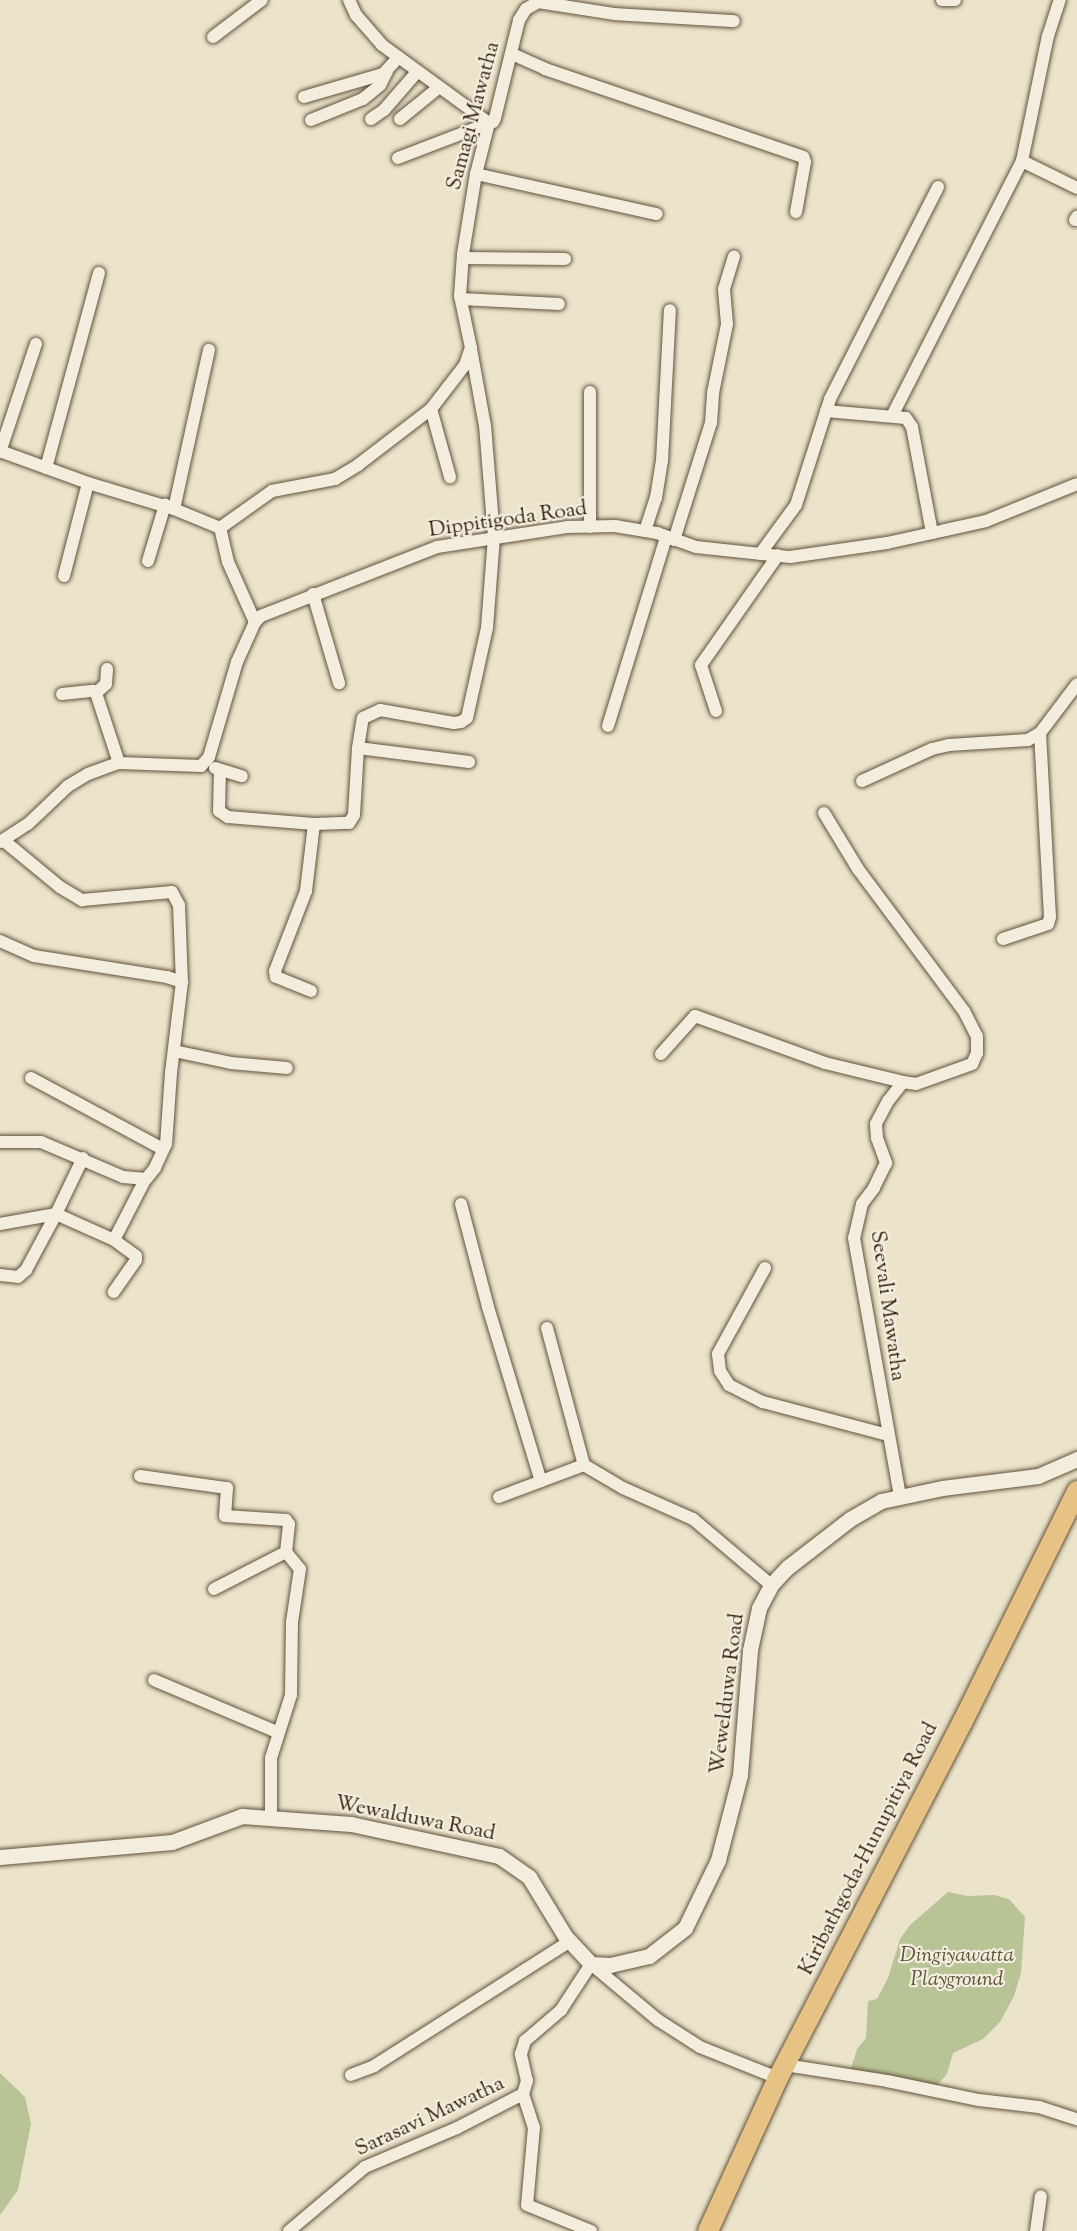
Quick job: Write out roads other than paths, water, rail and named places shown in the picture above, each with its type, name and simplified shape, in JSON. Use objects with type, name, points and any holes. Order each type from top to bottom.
[{"type":"main road","name":"Kiribathgoda-Hunupitiya Road","points":[[708,2231],[781,2072],[984,1680],[1077,1491]]},
{"type":"street","points":[[213,37],[262,0]]},
{"type":"street","points":[[349,0],[356,15],[382,45],[489,123]]},
{"type":"street","points":[[942,0],[956,0]]},
{"type":"street","points":[[892,416],[1022,161],[1048,36],[1060,0]]},
{"type":"street","name":"Samagi Mawatha","points":[[358,748],[363,718],[370,712],[380,710],[454,723],[467,718],[487,628],[494,537],[485,426],[461,299],[463,258],[476,174],[489,123],[495,118],[519,20],[526,9],[538,2],[615,14],[734,21]]},
{"type":"street","points":[[512,54],[545,69],[803,157],[805,162],[796,212]]},
{"type":"street","points":[[311,120],[363,99],[380,85],[387,71],[398,58]]},
{"type":"street","points":[[304,97],[387,71]]},
{"type":"street","points":[[371,119],[384,110],[417,72]]},
{"type":"street","points":[[400,119],[438,88]]},
{"type":"street","points":[[398,158],[489,123]]},
{"type":"street","points":[[1022,161],[1077,188]]},
{"type":"street","points":[[476,174],[657,214]]},
{"type":"street","points":[[760,554],[796,505],[826,411],[938,187]]},
{"type":"street","points":[[608,726],[670,538],[711,423],[713,393],[727,324],[724,289],[734,257]]},
{"type":"street","points":[[463,258],[566,259]]},
{"type":"street","points":[[46,468],[99,273]]},
{"type":"street","points":[[461,299],[559,304]]},
{"type":"street","points":[[645,531],[656,498],[662,461],[670,310]]},
{"type":"street","points":[[36,344],[0,451],[88,483],[169,507],[220,528]]},
{"type":"street","points":[[220,528],[272,491],[335,478],[358,465],[431,408],[465,365],[471,348]]},
{"type":"street","points":[[148,561],[169,507],[209,350]]},
{"type":"street","points":[[590,392],[590,527]]},
{"type":"street","points":[[431,408],[450,477]]},
{"type":"street","points":[[826,411],[906,418],[912,427],[932,533]]},
{"type":"street","points":[[64,576],[88,483]]},
{"type":"street","name":"Dippitigoda Road","points":[[255,622],[261,616],[313,594],[437,547],[494,537],[615,526],[645,531],[696,547],[790,557],[887,543],[986,521],[1077,484]]},
{"type":"street","points":[[201,766],[209,757],[237,662],[255,622],[228,562],[220,528]]},
{"type":"street","points":[[716,711],[700,665],[778,555]]},
{"type":"street","points":[[313,594],[339,683]]},
{"type":"street","points":[[62,694],[96,693],[106,684],[107,669]]},
{"type":"street","points":[[862,781],[932,749],[949,745],[1028,740],[1040,733],[1077,684]]},
{"type":"street","points":[[96,693],[119,763]]},
{"type":"street","points":[[1003,939],[1048,924],[1050,917],[1040,733]]},
{"type":"street","points":[[220,770],[221,813],[228,817],[314,824],[349,822],[354,814],[358,748],[469,762]]},
{"type":"street","points":[[114,1240],[164,1149],[182,982],[179,905],[172,892],[82,900],[60,887],[1,841],[28,824],[68,786],[88,774],[119,763],[201,766],[242,776]]},
{"type":"street","points":[[661,1054],[695,1016],[825,1063],[903,1082],[916,1084],[972,1064],[977,1053],[977,1036],[964,1011],[858,869],[824,813]]},
{"type":"street","points":[[311,991],[276,977],[275,971],[306,891],[314,824]]},
{"type":"street","points":[[0,941],[34,956],[167,977],[182,982]]},
{"type":"street","points":[[174,1051],[231,1063],[287,1068]]},
{"type":"street","points":[[31,1078],[164,1149]]},
{"type":"street","name":"Seevali Mawatha","points":[[900,1497],[855,1228],[862,1204],[874,1188],[885,1163],[877,1138],[876,1124],[888,1101],[903,1082]]},
{"type":"street","points":[[0,1143],[41,1142],[123,1177],[145,1180]]},
{"type":"street","points":[[0,1275],[18,1277],[26,1270],[83,1158]]},
{"type":"street","points":[[461,1204],[488,1307],[541,1481]]},
{"type":"street","points":[[0,1224],[56,1214],[114,1240],[136,1256],[136,1260],[114,1292]]},
{"type":"street","points":[[765,1268],[718,1354],[720,1371],[729,1385],[763,1402],[888,1435]]},
{"type":"street","points":[[547,1328],[585,1465],[623,1488],[693,1519],[771,1585]]},
{"type":"street","name":"Wewelduwa Road","points":[[591,1964],[610,1965],[649,1956],[685,1928],[700,1899],[718,1860],[731,1812],[744,1742],[750,1650],[759,1608],[771,1585],[788,1567],[850,1519],[881,1501],[1038,1476],[1077,1459]]},
{"type":"street","points":[[499,1497],[585,1465]]},
{"type":"street","points":[[140,1476],[227,1488],[225,1516],[286,1520],[290,1524],[286,1552],[300,1569],[292,1622],[291,1695],[277,1732],[269,1778],[271,1818]]},
{"type":"street","points":[[214,1589],[286,1552]]},
{"type":"street","points":[[154,1680],[277,1732]]},
{"type":"street","name":"Wewalduwa Road","points":[[0,1857],[172,1842],[242,1816],[351,1824],[499,1856],[529,1876],[570,1941],[591,1964],[658,2020],[700,2047],[781,2072],[887,2081],[979,2100],[1039,2107],[1077,2119]]},
{"type":"street","points":[[351,2075],[374,2066],[570,1941]]},
{"type":"street","name":"Sarasavi Mawatha","points":[[289,2231],[365,2167],[467,2124],[523,2094],[527,2080],[521,2054],[525,2041],[561,2010],[591,1964]]},
{"type":"street","points":[[523,2094],[534,2127],[526,2205],[591,2231]]},
{"type":"street","points":[[1036,2231],[1041,2196]]},
{"type":"park label","name":"Dingiyawatta Playground","points":[[957,1968]]}]
